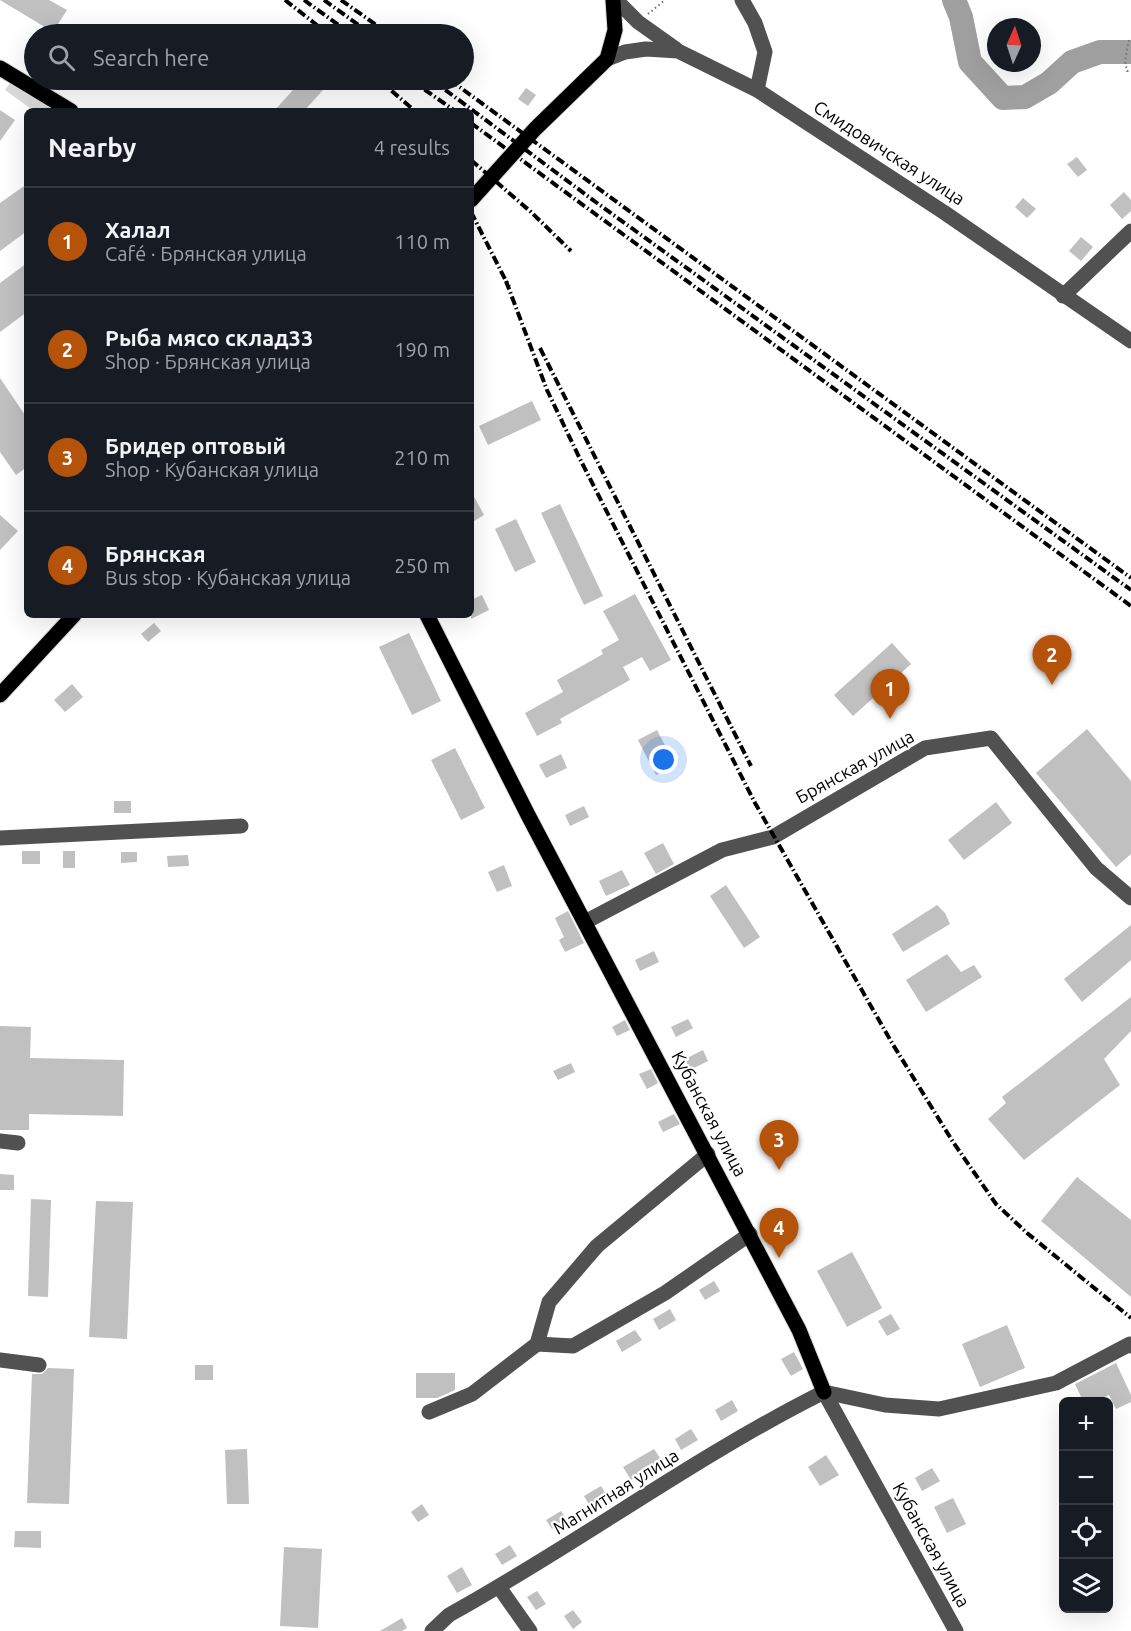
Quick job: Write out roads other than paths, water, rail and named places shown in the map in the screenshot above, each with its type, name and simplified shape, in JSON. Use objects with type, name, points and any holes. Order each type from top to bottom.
[{"type":"main road","points":[[474,197],[535,129],[607,59],[615,30],[614,0]]},
{"type":"main road","points":[[0,68],[24,83]]},
{"type":"main road","points":[[36,90],[66,108]]},
{"type":"main road","points":[[0,695],[71,618]]},
{"type":"main road","name":"Кубанская улица","points":[[429,618],[585,922],[750,1234],[799,1330],[824,1392]]},
{"type":"street","points":[[614,0],[638,22],[678,51]]},
{"type":"street","points":[[742,0],[755,23],[765,52],[757,90]]},
{"type":"street","name":"Смидовичская улица","points":[[607,59],[625,52],[646,49],[678,51],[757,90],[945,213],[1131,341]]},
{"type":"street","points":[[1063,296],[1131,231]]},
{"type":"street","name":"Брянская улица","points":[[585,922],[722,850],[773,837],[925,748],[991,738],[1096,868],[1131,898]]},
{"type":"street","points":[[0,838],[241,826]]},
{"type":"street","points":[[0,1141],[18,1143]]},
{"type":"street","points":[[429,1412],[472,1394],[537,1344],[549,1302],[597,1246],[708,1154]]},
{"type":"street","points":[[537,1344],[573,1346],[664,1293],[750,1234]]},
{"type":"street","points":[[824,1392],[885,1405],[939,1409],[1056,1383],[1130,1344],[1131,1346]]},
{"type":"street","points":[[0,1360],[39,1365]]},
{"type":"street","name":"Магнитная улица","points":[[432,1631],[448,1615],[499,1587],[773,1417],[824,1392]]},
{"type":"street","name":"Кубанская улица","points":[[824,1392],[956,1631]]},
{"type":"street","points":[[499,1587],[530,1631]]},
{"type":"waterway","points":[[954,0],[961,17],[970,62],[1003,98],[1025,97],[1049,83],[1072,62],[1100,52],[1131,52]]},
{"type":"railway","points":[[285,0],[316,24]]},
{"type":"railway","points":[[304,0],[337,24]]},
{"type":"railway","points":[[324,0],[357,24]]},
{"type":"railway","points":[[341,0],[375,24]]},
{"type":"railway","points":[[391,90],[412,108]]},
{"type":"railway","points":[[425,90],[451,108]]},
{"type":"railway","points":[[445,90],[470,108]]},
{"type":"railway","points":[[464,90],[1131,578]]},
{"type":"railway","points":[[474,111],[1131,590]]},
{"type":"railway","points":[[474,125],[1131,606]]},
{"type":"railway","points":[[474,163],[531,212],[571,251]]},
{"type":"railway","points":[[474,218],[509,287]]},
{"type":"railway","points":[[506,281],[547,390],[580,459],[755,803],[892,1043],[953,1142],[996,1204],[1027,1233],[1131,1318]]},
{"type":"railway","points":[[540,348],[751,766]]},
{"type":"place","name":"Рыба мясо склад33","points":[[1052,685]]},
{"type":"place","name":"Халал","points":[[890,719]]},
{"type":"place","name":"Бридер оптовый","points":[[779,1170]]},
{"type":"place","name":"Брянская","points":[[779,1258]]}]
